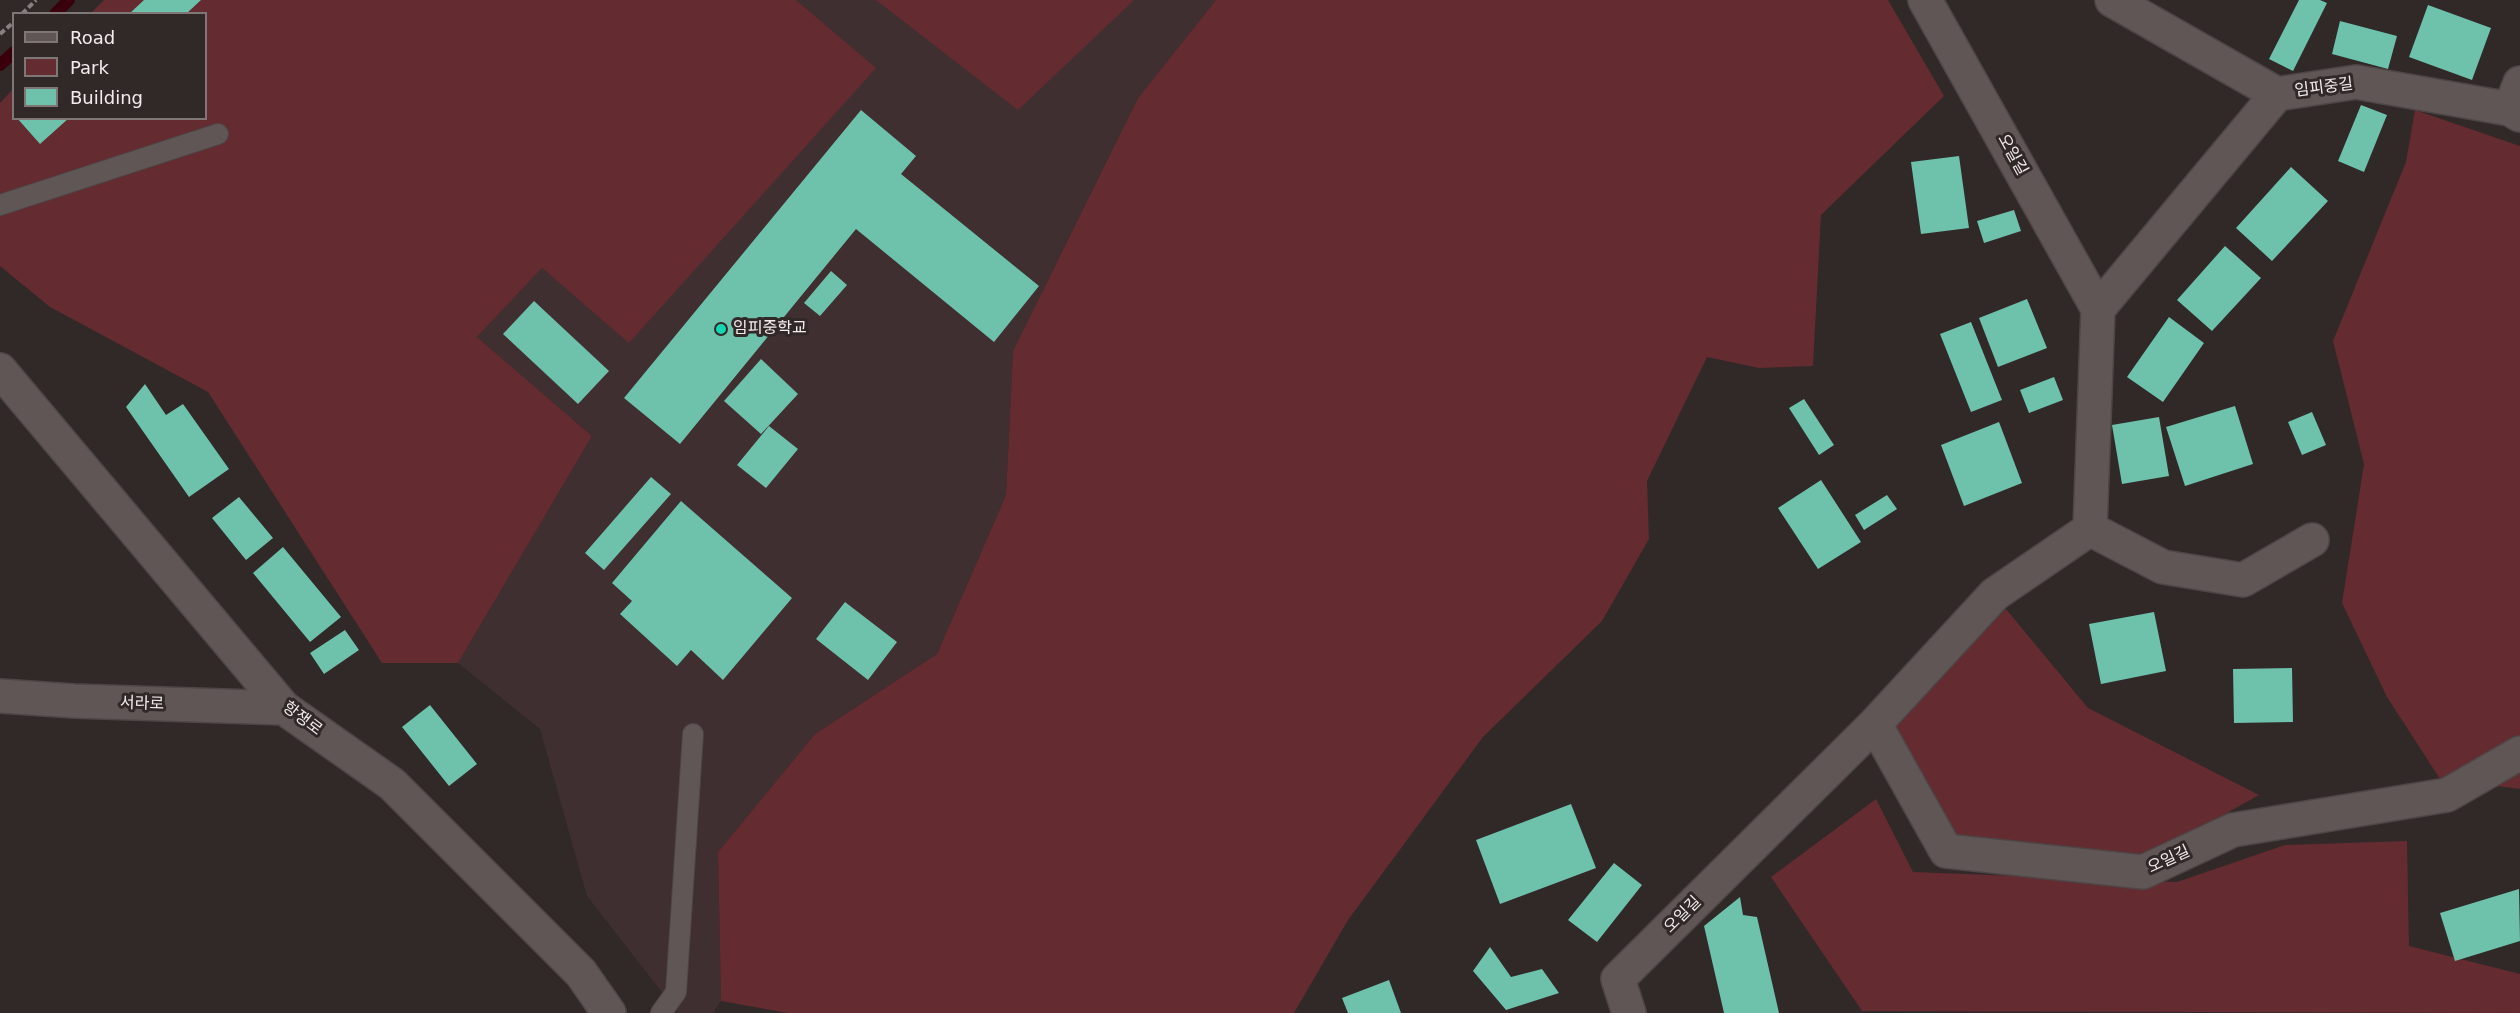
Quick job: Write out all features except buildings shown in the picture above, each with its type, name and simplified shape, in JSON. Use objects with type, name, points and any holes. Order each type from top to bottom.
[{"type":"street","name":"오일길","points":[[1925,0],[2098,309]]},
{"type":"street","name":"임피중길","points":[[2112,0],[2277,93],[2356,82],[2517,102]]},
{"type":"street","points":[[2277,93],[2098,309],[2090,529],[2163,567],[2243,580],[2312,540]]},
{"type":"street","name":"항쟁로","points":[[0,370],[284,708],[392,784],[581,973],[609,1013]]},
{"type":"street","name":"오일길","points":[[1629,1013],[1618,979],[1875,724],[1995,594],[2090,529]]},
{"type":"street","name":"서라로","points":[[0,696],[74,701],[284,708]]},
{"type":"street","name":"오일길","points":[[1875,724],[1946,851],[2143,872],[2233,830],[2447,795],[2520,753]]},
{"type":"lane","points":[[0,205],[218,134]]},
{"type":"lane","points":[[661,1013],[676,992],[693,734]]},
{"type":"path","points":[[24,12],[36,0]]},
{"type":"path","points":[[0,34],[12,23]]},
{"type":"shaded area","points":[[796,0],[1216,0],[1138,98],[1013,351],[1006,495],[937,654],[815,734],[718,852],[721,1001],[713,1013],[678,1013],[587,896],[540,729],[458,663],[592,436],[477,337],[542,268],[629,342],[875,68]]},
{"type":"green space","points":[[104,0],[796,0],[876,68],[629,343],[542,268],[477,337],[592,436],[458,663],[382,663],[208,392],[50,307],[0,266],[0,103],[12,90],[12,120],[207,120],[207,12],[92,12]]},
{"type":"green space","points":[[876,0],[1134,0],[1018,110]]},
{"type":"green space","points":[[1216,0],[1888,0],[1944,96],[1821,215],[1813,366],[1759,368],[1707,357],[1647,481],[1649,539],[1602,621],[1483,737],[1348,920],[1294,1013],[788,1013],[721,1001],[718,852],[815,734],[937,654],[1006,495],[1013,351],[1138,98]]},
{"type":"green space","points":[[2415,110],[2520,146],[2520,789],[2440,779],[2387,697],[2342,603],[2364,464],[2333,341],[2406,162]]},
{"type":"green space","points":[[2006,609],[2088,708],[2259,795],[2145,859],[1952,839],[1891,725]]},
{"type":"green space","points":[[1876,799],[1913,872],[2177,882],[2285,845],[2407,841],[2409,946],[2520,974],[2520,1013],[1862,1011],[1771,877]]},
{"type":"waterway","points":[[57,12],[69,0]]},
{"type":"waterway","points":[[0,65],[12,54]]},
{"type":"place","name":"임피중학교","points":[[721,329]]}]
